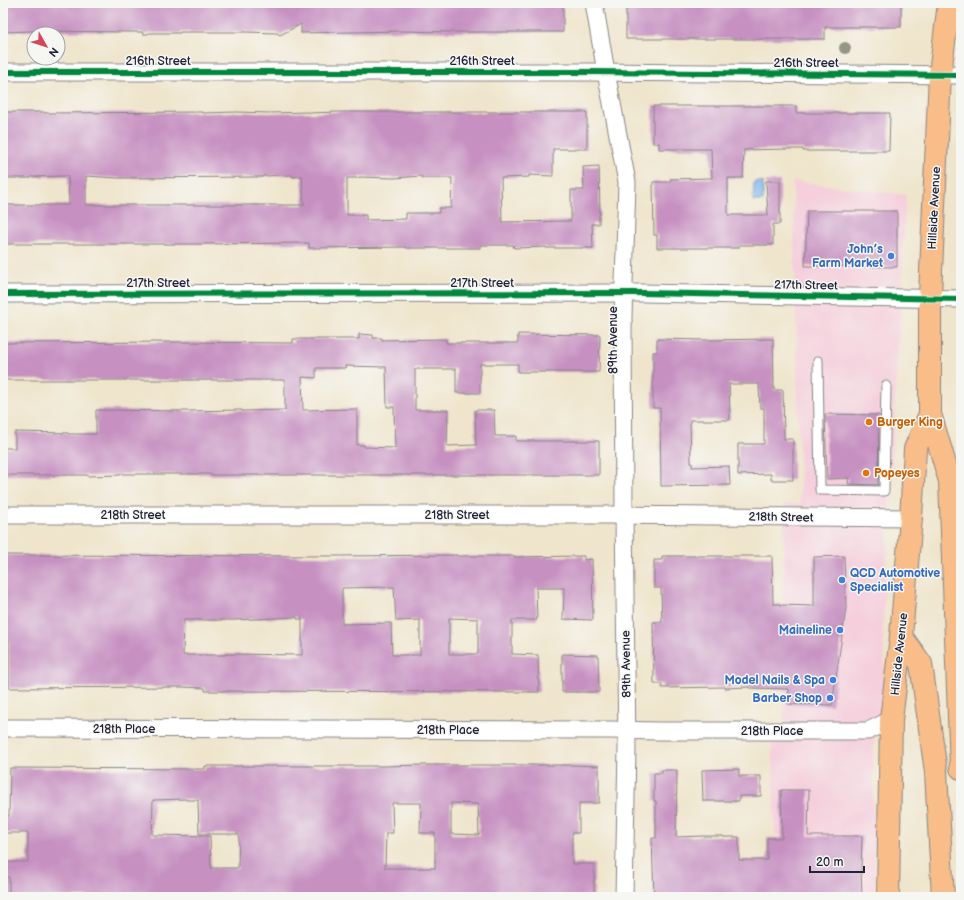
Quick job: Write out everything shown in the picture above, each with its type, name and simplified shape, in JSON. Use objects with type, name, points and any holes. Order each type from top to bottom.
[{"type":"main road","name":"Hillside Avenue","points":[[949,3],[951,74],[930,298],[930,414],[950,481],[957,544],[961,756]]},
{"type":"main road","name":"Hillside Avenue","points":[[888,897],[891,720],[901,636],[915,449],[930,414]]},
{"type":"main road","points":[[901,636],[921,664],[936,772],[943,897]]},
{"type":"street","name":"89th Avenue","points":[[594,3],[627,182],[624,294],[626,730],[624,897]]},
{"type":"street","name":"216th Street","points":[[3,72],[606,72],[951,74]]},
{"type":"street","name":"217th Street","points":[[3,294],[624,294],[961,299]]},
{"type":"street","name":"218th Street","points":[[3,515],[624,515],[911,518]]},
{"type":"street","name":"218th Place","points":[[3,728],[868,731],[891,720]]},
{"type":"lane","points":[[818,361],[820,490],[884,491],[886,386]]},
{"type":"shaded area","points":[[793,181],[906,195],[883,623],[885,680],[873,752],[875,897],[807,897],[807,838],[775,835],[772,742],[784,743],[784,504],[800,504]]},
{"type":"water","points":[[754,182],[763,182],[763,201],[753,201]]},
{"type":"building","points":[[12,3],[563,3],[563,32],[401,31],[301,33],[301,24],[280,35],[277,33],[245,32],[180,32],[143,34],[142,32],[66,31],[66,26],[26,26],[26,31],[4,32],[4,5],[12,5]]},
{"type":"building","points":[[626,3],[901,3],[901,27],[825,27],[825,39],[626,39]]},
{"type":"building","points":[[653,106],[796,106],[796,113],[890,113],[889,151],[803,151],[803,149],[744,150],[743,178],[728,178],[728,215],[768,215],[766,181],[780,181],[780,224],[773,224],[773,245],[739,245],[739,248],[657,248],[657,235],[654,235],[653,182],[670,182],[670,179],[712,178],[711,149],[659,149],[659,143],[653,143]]},
{"type":"building","points":[[3,112],[587,112],[587,149],[553,149],[553,176],[529,175],[529,177],[501,178],[502,222],[571,221],[571,190],[584,190],[583,167],[599,166],[600,215],[599,224],[592,224],[593,248],[514,248],[513,245],[480,245],[480,248],[309,248],[309,243],[3,244],[3,205],[69,205],[68,176],[3,178]],"holes":[[[292,175],[293,177],[302,176],[304,205],[86,205],[86,176],[117,178],[263,177]],[[422,176],[422,178],[452,178],[451,208],[439,208],[439,213],[406,213],[406,219],[366,220],[366,215],[347,215],[347,178],[394,178]]]},
{"type":"building","points":[[807,211],[897,211],[897,267],[805,266]]},
{"type":"building","points":[[359,334],[373,335],[373,338],[382,338],[382,340],[446,339],[446,343],[518,343],[518,334],[600,335],[599,372],[518,372],[518,364],[480,364],[480,393],[456,393],[456,369],[415,369],[415,410],[448,410],[447,446],[476,445],[475,410],[494,410],[495,436],[516,436],[516,441],[599,441],[599,475],[3,475],[3,448],[15,448],[15,432],[96,434],[96,410],[285,410],[285,380],[3,380],[3,343],[293,343],[293,339],[359,339]],"holes":[[[345,366],[386,367],[387,407],[394,407],[395,448],[364,447],[364,445],[357,445],[357,409],[303,410],[302,377],[316,378],[316,368],[345,368]]]},
{"type":"building","points":[[657,339],[773,339],[774,390],[783,390],[784,439],[793,439],[793,480],[771,480],[771,474],[738,475],[738,444],[764,444],[764,408],[760,408],[759,384],[729,384],[730,420],[690,420],[692,467],[729,466],[730,485],[661,486],[660,408],[653,408],[653,352],[657,352]]},
{"type":"building","points":[[825,414],[879,415],[878,485],[848,484],[849,478],[827,479]]},
{"type":"building","points":[[3,555],[457,555],[515,557],[584,556],[584,560],[592,559],[593,620],[563,619],[564,588],[536,588],[537,620],[512,620],[512,654],[538,655],[539,692],[205,691],[205,688],[182,687],[9,688],[9,641],[3,641]],"holes":[[[394,587],[396,621],[420,620],[420,655],[392,655],[391,623],[342,624],[342,588]],[[297,617],[297,619],[302,619],[302,655],[183,655],[184,620],[234,620]],[[449,618],[478,619],[478,654],[449,654]]]},
{"type":"building","points":[[662,556],[772,556],[773,604],[814,606],[814,557],[844,556],[846,608],[832,705],[788,704],[789,689],[749,687],[662,688],[662,684],[654,684],[653,622],[662,622],[661,588],[654,588],[654,560],[662,560]]},
{"type":"building","points":[[562,654],[598,655],[599,692],[562,692]]},
{"type":"building","points":[[205,766],[599,766],[599,803],[579,803],[579,833],[572,833],[572,864],[594,864],[594,897],[9,897],[9,877],[3,877],[3,862],[28,862],[28,833],[3,833],[3,816],[9,816],[10,768],[205,769]],"holes":[[[153,800],[198,800],[199,834],[239,834],[238,868],[211,868],[210,836],[152,835]],[[392,803],[421,803],[420,833],[435,833],[435,868],[385,868],[386,833],[393,833]],[[451,803],[478,804],[479,835],[451,834]]]},
{"type":"building","points":[[739,769],[739,776],[761,776],[761,796],[739,796],[739,801],[703,801],[702,770]]},
{"type":"building","points":[[662,770],[677,770],[676,837],[739,837],[739,860],[767,860],[767,838],[782,838],[781,790],[809,790],[808,836],[862,836],[862,897],[654,897],[652,838],[656,838],[656,801],[654,801],[654,773],[662,773]]},
{"type":"cycle path","points":[[3,72],[588,72],[961,75]]},
{"type":"cycle path","points":[[3,294],[643,293],[961,299]]},
{"type":"place","name":"John’s Farm Market","points":[[891,256]]},
{"type":"place","name":"Burger King","points":[[869,422]]},
{"type":"place","name":"Popeyes","points":[[866,473]]},
{"type":"place","name":"QCD Automotive Specialist","points":[[842,580]]},
{"type":"place","name":"Maineline","points":[[840,630]]},
{"type":"place","name":"Model Nails & Spa","points":[[833,680]]},
{"type":"place","name":"Barber Shop","points":[[830,698]]}]
